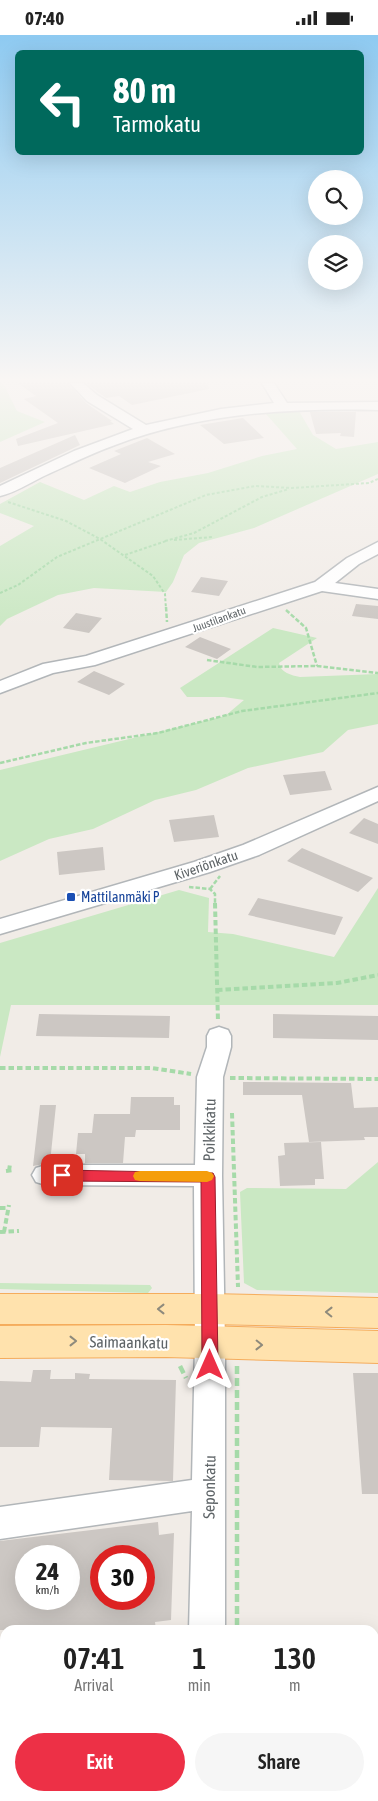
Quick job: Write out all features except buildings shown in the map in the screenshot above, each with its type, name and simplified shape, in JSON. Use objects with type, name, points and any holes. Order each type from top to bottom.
[{"type":"main road","name":"Saimaankatu","points":[[0,1309],[219,1340],[378,1313]]},
{"type":"main road","name":"Saimaankatu","points":[[0,1342],[219,1340],[378,1347]]},
{"type":"street","points":[[0,492],[57,465]]},
{"type":"street","name":"Juustilankatu","points":[[0,687],[49,668],[89,661],[169,637],[271,601],[321,586],[353,561],[378,547]]},
{"type":"street","points":[[321,586],[378,594]]},
{"type":"street","name":"Kiveriönkatu","points":[[0,927],[202,867],[250,850],[378,793]]},
{"type":"street","name":"Poikkikatu","points":[[219,1036],[219,1047],[210,1077],[208,1177],[219,1340]]},
{"type":"street","points":[[46,1175],[208,1177]]},
{"type":"street","name":"Seponkatu","points":[[207,1625],[208,1493],[219,1340]]},
{"type":"street","points":[[0,1523],[208,1493]]},
{"type":"path","points":[[0,593],[18,585],[57,557],[206,495],[255,486],[292,488],[370,483],[378,479]]},
{"type":"path","points":[[124,555],[194,533],[262,497],[292,488]]},
{"type":"path","points":[[0,499],[66,521],[100,539],[153,576],[165,593],[169,637]]},
{"type":"path","points":[[166,541],[213,537]]},
{"type":"path","points":[[271,601],[288,611],[306,628],[317,666]]},
{"type":"path","points":[[207,660],[257,667],[317,666],[378,673]]},
{"type":"path","points":[[0,763],[86,743],[158,733],[242,711],[378,693]]},
{"type":"path","points":[[210,889],[215,894],[219,1036]]},
{"type":"path","points":[[217,990],[337,983],[378,975]]},
{"type":"path","points":[[231,1078],[231,1088]]},
{"type":"path","points":[[232,1108],[238,1287]]},
{"type":"path","points":[[10,1164],[10,1171]]},
{"type":"path","points":[[0,1208],[8,1207],[2,1232],[19,1231]]},
{"type":"path","points":[[219,1340],[237,1625]]},
{"type":"green space","points":[[232,465],[378,465],[378,474],[254,528],[199,543],[184,555],[173,582],[166,592],[94,588],[58,595],[7,619],[0,626],[0,546],[34,526],[0,513],[0,504],[40,482],[84,500],[114,486],[130,492],[160,482],[208,473]]},
{"type":"green space","points":[[273,628],[317,638],[279,663],[287,673],[300,677],[378,674],[378,724],[348,730],[323,752],[248,768],[196,790],[155,800],[93,829],[49,839],[0,861],[0,770],[225,716],[244,700],[224,697],[187,697],[180,688]]},
{"type":"green space","points":[[378,888],[378,1005],[11,1005],[0,1057],[0,943],[179,890],[209,898],[208,932],[233,934],[334,957]]},
{"type":"green space","points":[[378,1162],[378,1293],[257,1290],[244,1283],[240,1192],[247,1188],[346,1189]]},
{"type":"green space","points":[[0,1283],[150,1285],[152,1288],[148,1293],[0,1289]]},
{"type":"slow traffic","points":[[140,1176],[207,1176]]},
{"type":"place","name":"Mattilanmäki P","points":[[71,897]]},
{"type":"route","points":[[62,1175],[208,1177],[210,1365]]}]
